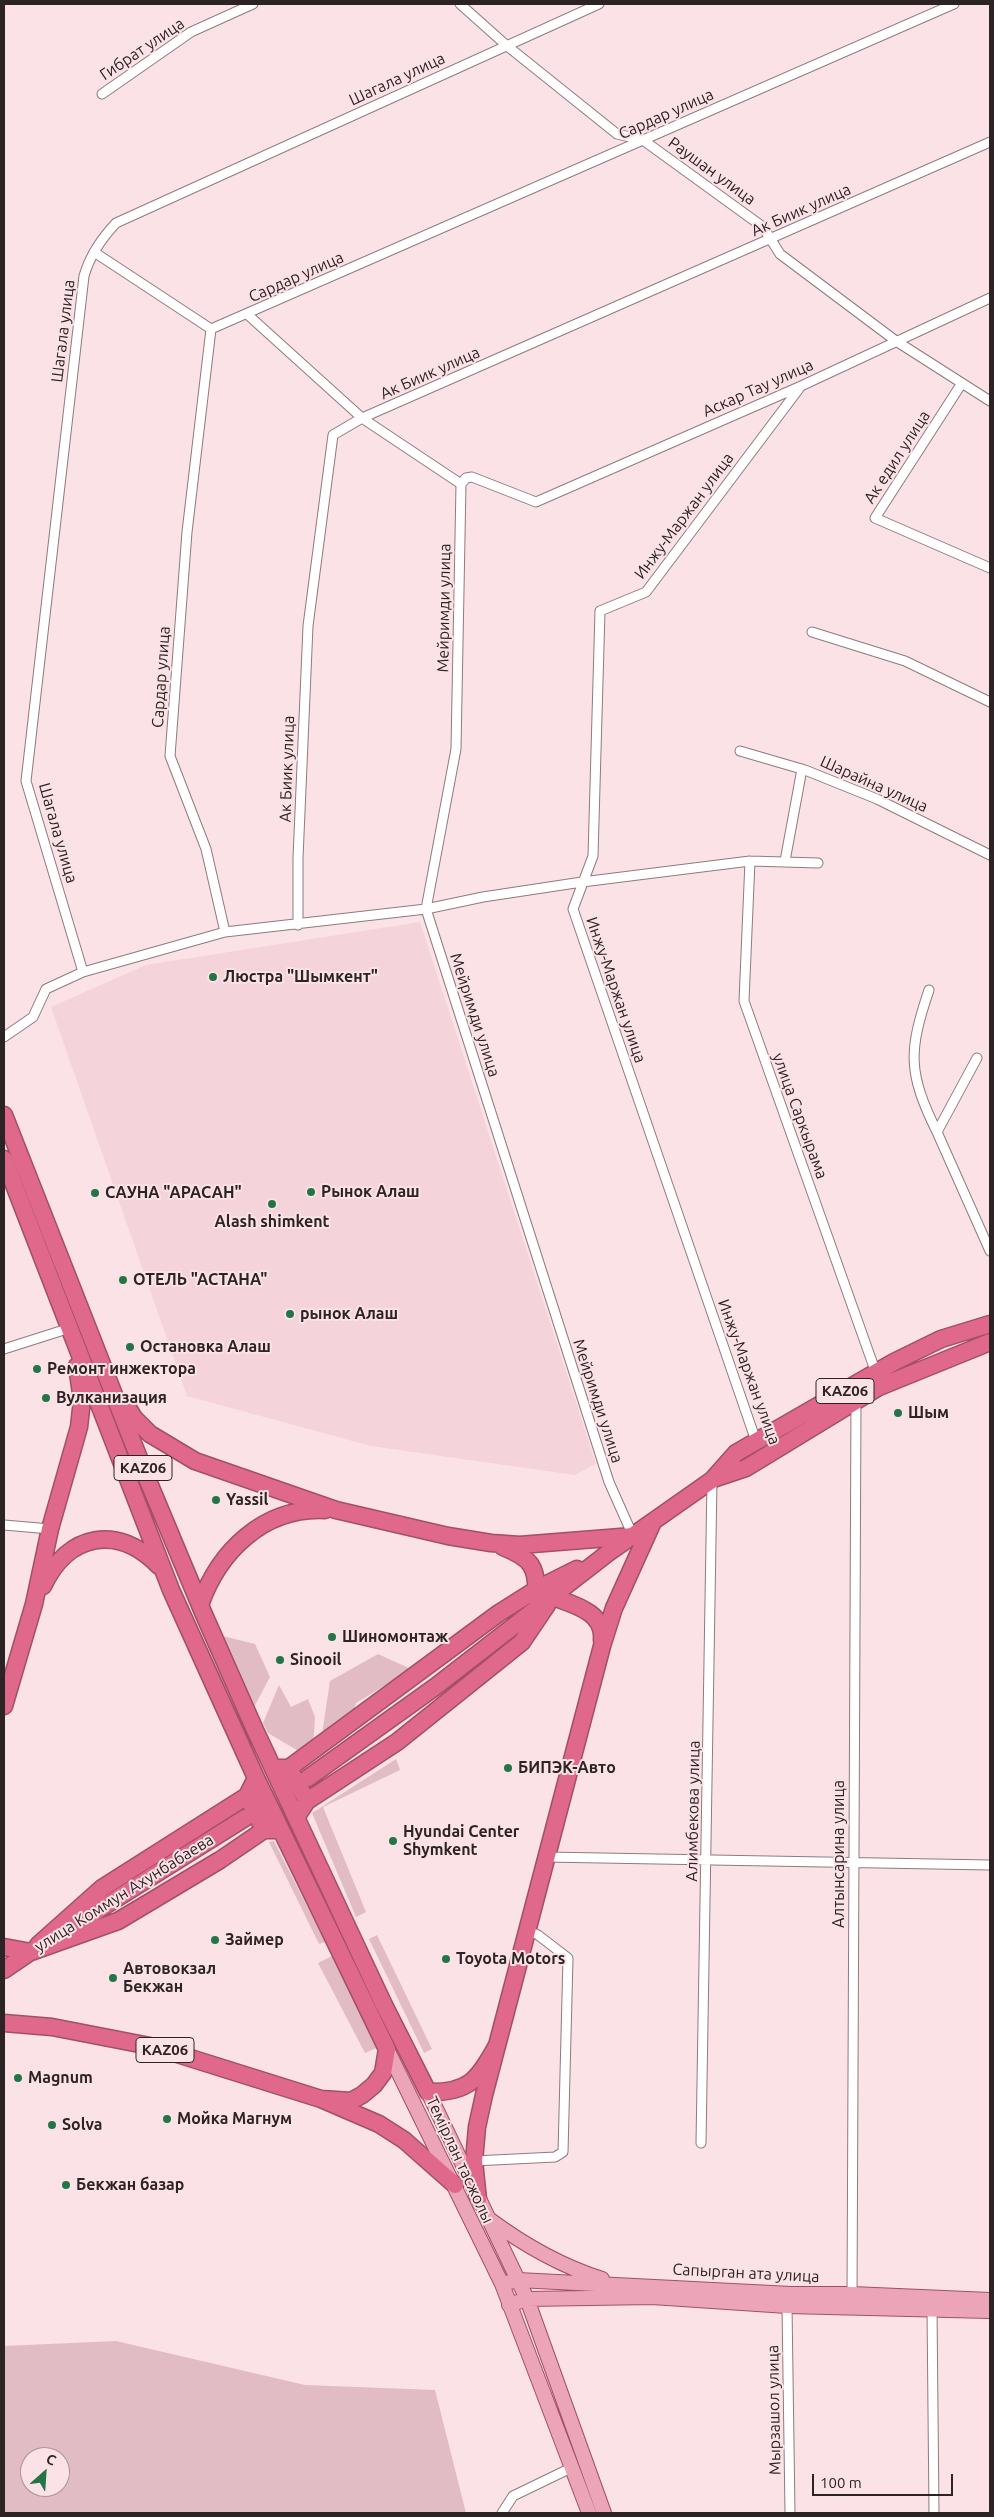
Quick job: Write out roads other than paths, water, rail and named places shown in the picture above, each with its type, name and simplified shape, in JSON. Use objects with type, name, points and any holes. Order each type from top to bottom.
[{"type":"highway","name":"KАZ06","points":[[4,1114],[97,1352],[200,1605],[254,1730],[282,1768],[296,1816]]},
{"type":"highway","name":"KАZ06","points":[[4,1159],[164,1570],[256,1778],[272,1830]]},
{"type":"highway","name":"KАZ06","points":[[308,1778],[435,1687],[608,1553],[652,1524],[712,1480],[736,1453],[876,1373],[941,1339],[990,1326]]},
{"type":"highway","points":[[4,1706],[7,1685],[34,1604],[50,1529],[79,1427],[82,1400],[73,1336]]},
{"type":"highway","name":"KАZ06","points":[[712,1480],[746,1468],[879,1387],[990,1342]]},
{"type":"highway","name":"KАZ06","points":[[97,1352],[134,1418],[150,1434],[195,1461],[336,1510],[448,1536],[491,1543],[520,1545],[633,1536]]},
{"type":"highway","points":[[200,1605],[206,1586],[226,1555],[242,1539],[264,1523],[289,1512],[310,1509],[336,1510]]},
{"type":"highway","points":[[478,2200],[474,2161],[477,2127],[496,2047],[602,1646],[621,1592],[652,1524]]},
{"type":"highway","points":[[34,1604],[50,1570],[69,1551],[87,1543],[106,1539],[125,1541],[145,1551],[164,1570]]},
{"type":"highway","points":[[491,1543],[518,1553],[528,1560],[534,1569],[537,1589],[536,1609]]},
{"type":"highway","points":[[307,1801],[282,1768],[499,1613],[537,1589],[608,1553]]},
{"type":"highway","points":[[296,1816],[307,1801],[397,1742],[522,1642],[553,1597],[592,1614],[600,1623],[603,1633],[602,1646]]},
{"type":"highway","points":[[31,1952],[102,1888],[247,1796],[256,1778]]},
{"type":"highway","points":[[4,1947],[31,1952],[118,1921],[272,1830],[247,1796]]},
{"type":"highway","name":"Темірлан тасжолы","points":[[296,1816],[384,2005],[428,2092]]},
{"type":"highway","name":"улица Коммун Ахунбабаева","points":[[4,1970],[245,1818]]},
{"type":"highway","name":"Темірлан тасжолы","points":[[272,1830],[387,2049]]},
{"type":"highway","name":"KАZ06","points":[[4,2023],[60,2028],[155,2047],[321,2099],[351,2101],[374,2086],[383,2073],[387,2049]]},
{"type":"highway","points":[[428,2092],[448,2092],[473,2082],[485,2068],[496,2047]]},
{"type":"highway","points":[[321,2099],[379,2124],[404,2140],[455,2185]]},
{"type":"main road","name":"Темірлан тасжолы","points":[[387,2049],[502,2284],[589,2513]]},
{"type":"main road","name":"Темірлан тасжолы","points":[[428,2092],[486,2217],[527,2299],[604,2513]]},
{"type":"main road","points":[[486,2217],[549,2257],[578,2271],[622,2284]]},
{"type":"main road","name":"Сапырган ата улица","points":[[502,2284],[518,2280],[622,2284],[791,2294],[932,2309],[990,2311]]},
{"type":"main road","name":"Сапырган ата улица","points":[[509,2305],[527,2299],[652,2297],[787,2306],[852,2301],[990,2300]]},
{"type":"street","name":"Гибрат улица","points":[[102,94],[191,32],[253,4]]},
{"type":"street","points":[[460,4],[506,45]]},
{"type":"street","name":"Шагала улица","points":[[83,972],[26,781],[84,276],[94,252],[102,237],[116,224],[599,4]]},
{"type":"street","name":"Сардар улица","points":[[225,932],[206,849],[170,756],[187,532],[211,329],[954,4]]},
{"type":"street","name":"Раушан улица","points":[[506,45],[617,134],[643,140],[763,227],[780,254],[896,341],[990,401]]},
{"type":"street","name":"Ак Биик улица","points":[[298,925],[298,858],[308,626],[333,434],[362,418],[771,240],[990,142]]},
{"type":"street","points":[[94,252],[211,329]]},
{"type":"street","name":"Аскар Тау улица","points":[[461,484],[466,478],[472,477],[536,502],[801,386],[990,298]]},
{"type":"street","points":[[247,314],[362,418],[461,484]]},
{"type":"street","name":"Ак едил улица","points":[[962,383],[875,518],[990,568]]},
{"type":"street","name":"Инжу-Маржан улица","points":[[764,1457],[755,1442],[573,909],[593,856],[600,611],[646,592],[801,386]]},
{"type":"street","name":"Мейримди улица","points":[[461,484],[456,749],[426,909],[609,1482],[633,1536]]},
{"type":"street","points":[[812,632],[904,661],[990,702]]},
{"type":"street","name":"Шарайна улица","points":[[740,751],[802,769],[876,799],[990,855]]},
{"type":"street","points":[[785,860],[802,769]]},
{"type":"street","points":[[4,1037],[33,1018],[46,989],[83,972],[225,932],[426,909],[483,897],[582,882],[750,861],[785,860],[818,862]]},
{"type":"street","name":"улица Саркырама","points":[[750,861],[744,1001],[876,1373]]},
{"type":"street","points":[[929,990],[915,1038],[913,1064],[920,1094],[990,1251]]},
{"type":"street","points":[[937,1132],[977,1058]]},
{"type":"street","points":[[4,1349],[73,1336]]},
{"type":"street","name":"Алтынсарина улица","points":[[852,2301],[856,1401]]},
{"type":"street","name":"Алимбекова улица","points":[[701,2143],[708,1859],[712,1480]]},
{"type":"street","points":[[4,1525],[50,1529]]},
{"type":"street","points":[[546,1857],[990,1865]]},
{"type":"street","points":[[474,2161],[555,2157],[563,2152],[568,1958],[538,1935],[527,1930]]},
{"type":"street","name":"Мырзашол улица","points":[[787,2306],[790,2513]]},
{"type":"street","points":[[932,2309],[934,2513]]},
{"type":"street","points":[[502,2513],[513,2496],[573,2467]]},
{"type":"place","name":"Люстра \"Шымкент\"","points":[[213,977]]},
{"type":"place","name":"Рынок Алаш","points":[[311,1192]]},
{"type":"place","name":"САУНА \"АРАСАН\"","points":[[95,1193]]},
{"type":"place","name":"Alash shimkent","points":[[272,1204]]},
{"type":"place","name":"ОТЕЛЬ \"АСТАНА\"","points":[[123,1280]]},
{"type":"place","name":"рынок Алаш","points":[[290,1314]]},
{"type":"place","name":"Остановка Алаш","points":[[130,1347]]},
{"type":"place","name":"Ремонт инжектора","points":[[37,1369]]},
{"type":"place","name":"Вулканизация","points":[[46,1398]]},
{"type":"place","name":"Шым","points":[[898,1413]]},
{"type":"place","name":"Yassil","points":[[216,1500]]},
{"type":"place","name":"Шиномонтаж","points":[[332,1637]]},
{"type":"place","name":"Sinooil","points":[[280,1660]]},
{"type":"place","name":"БИПЭК-Авто","points":[[508,1768]]},
{"type":"place","name":"Hyundai Center Shymkent","points":[[393,1841]]},
{"type":"place","name":"Займер","points":[[215,1940]]},
{"type":"place","name":"Toyota Motors","points":[[446,1959]]},
{"type":"place","name":"Автовокзал Бекжан","points":[[113,1978]]},
{"type":"place","name":"Magnum","points":[[18,2078]]},
{"type":"place","name":"Мойка Магнум","points":[[167,2119]]},
{"type":"place","name":"Solva","points":[[52,2125]]},
{"type":"place","name":"Бекжан базар","points":[[66,2185]]}]
